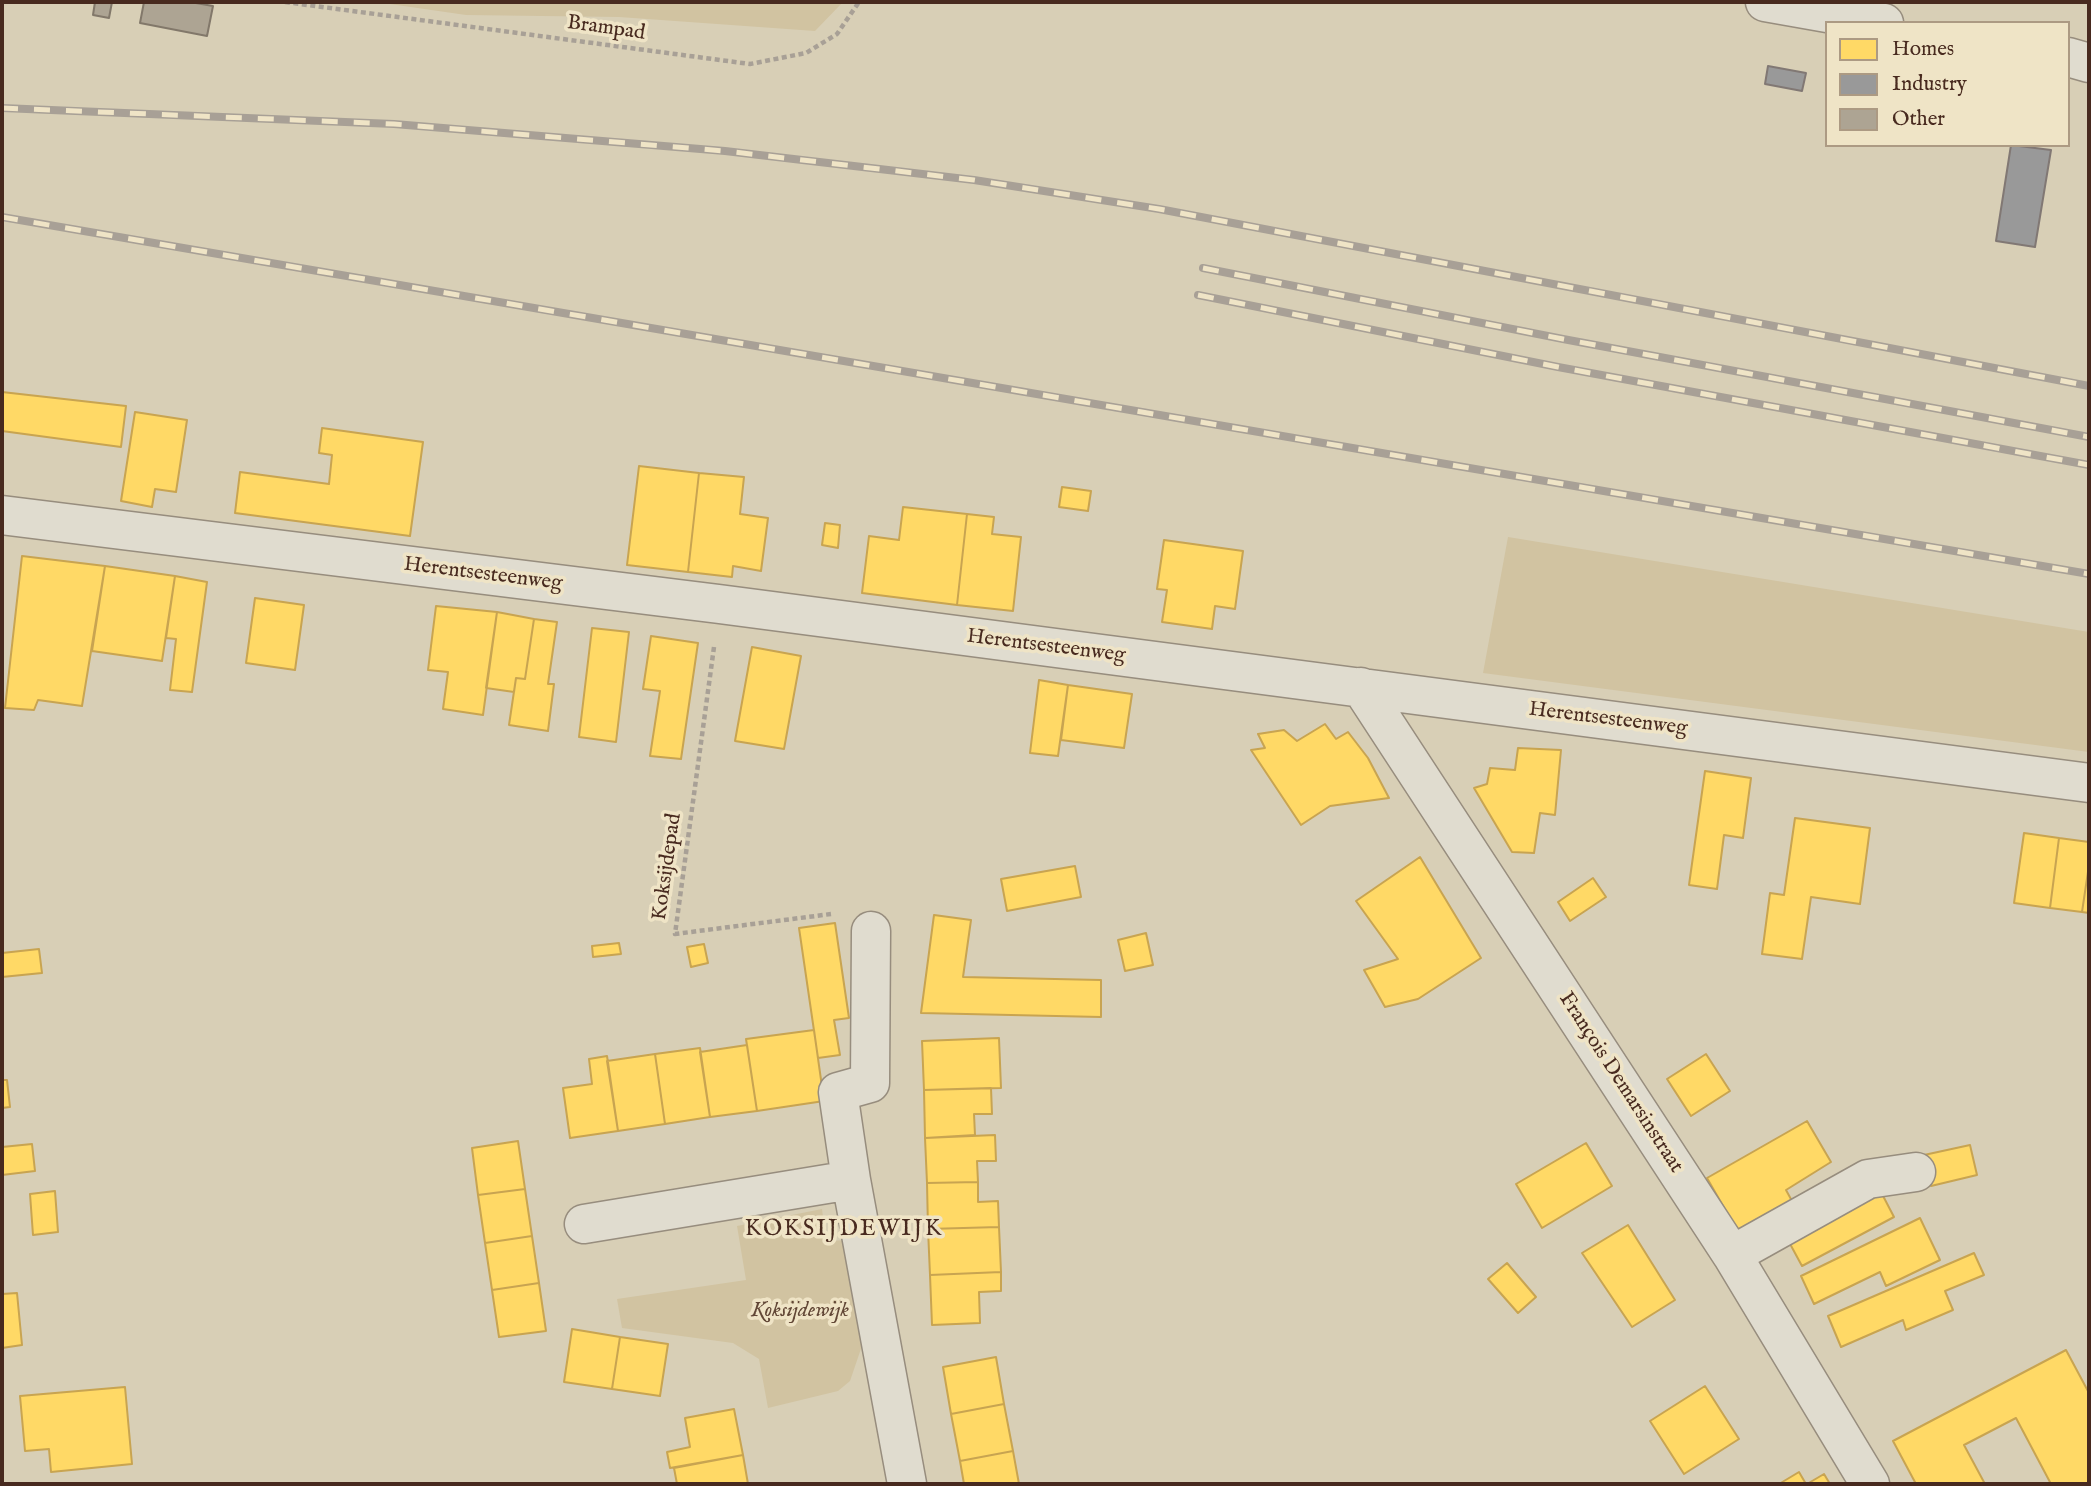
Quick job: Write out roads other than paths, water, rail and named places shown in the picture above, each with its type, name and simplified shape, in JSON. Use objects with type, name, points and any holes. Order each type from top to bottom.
[{"type":"street","points":[[1765,2],[1873,21]]},
{"type":"street","points":[[2070,58],[2089,63]]},
{"type":"street","name":"Herentsesteenweg","points":[[2,515],[719,604],[2089,783]]},
{"type":"street","name":"François Demarsinstraat","points":[[1361,687],[1732,1255],[1870,1484]]},
{"type":"street","points":[[871,931],[870,1083],[838,1092],[851,1180],[907,1484]]},
{"type":"street","points":[[1732,1255],[1868,1179],[1916,1172]]},
{"type":"street","points":[[584,1224],[851,1180]]},
{"type":"railway","points":[[2,108],[394,124],[725,151],[974,180],[1159,209],[2089,386]]},
{"type":"railway","points":[[2,217],[2089,574]]},
{"type":"railway","points":[[1203,268],[1563,339],[2089,437]]},
{"type":"railway","points":[[1198,295],[1558,367],[2089,465]]},
{"type":"district","name":"KOKSIJDEWIJK","points":[[844,1230]]},
{"type":"park label","name":"Koksijdewijk","points":[[800,1312]]}]
